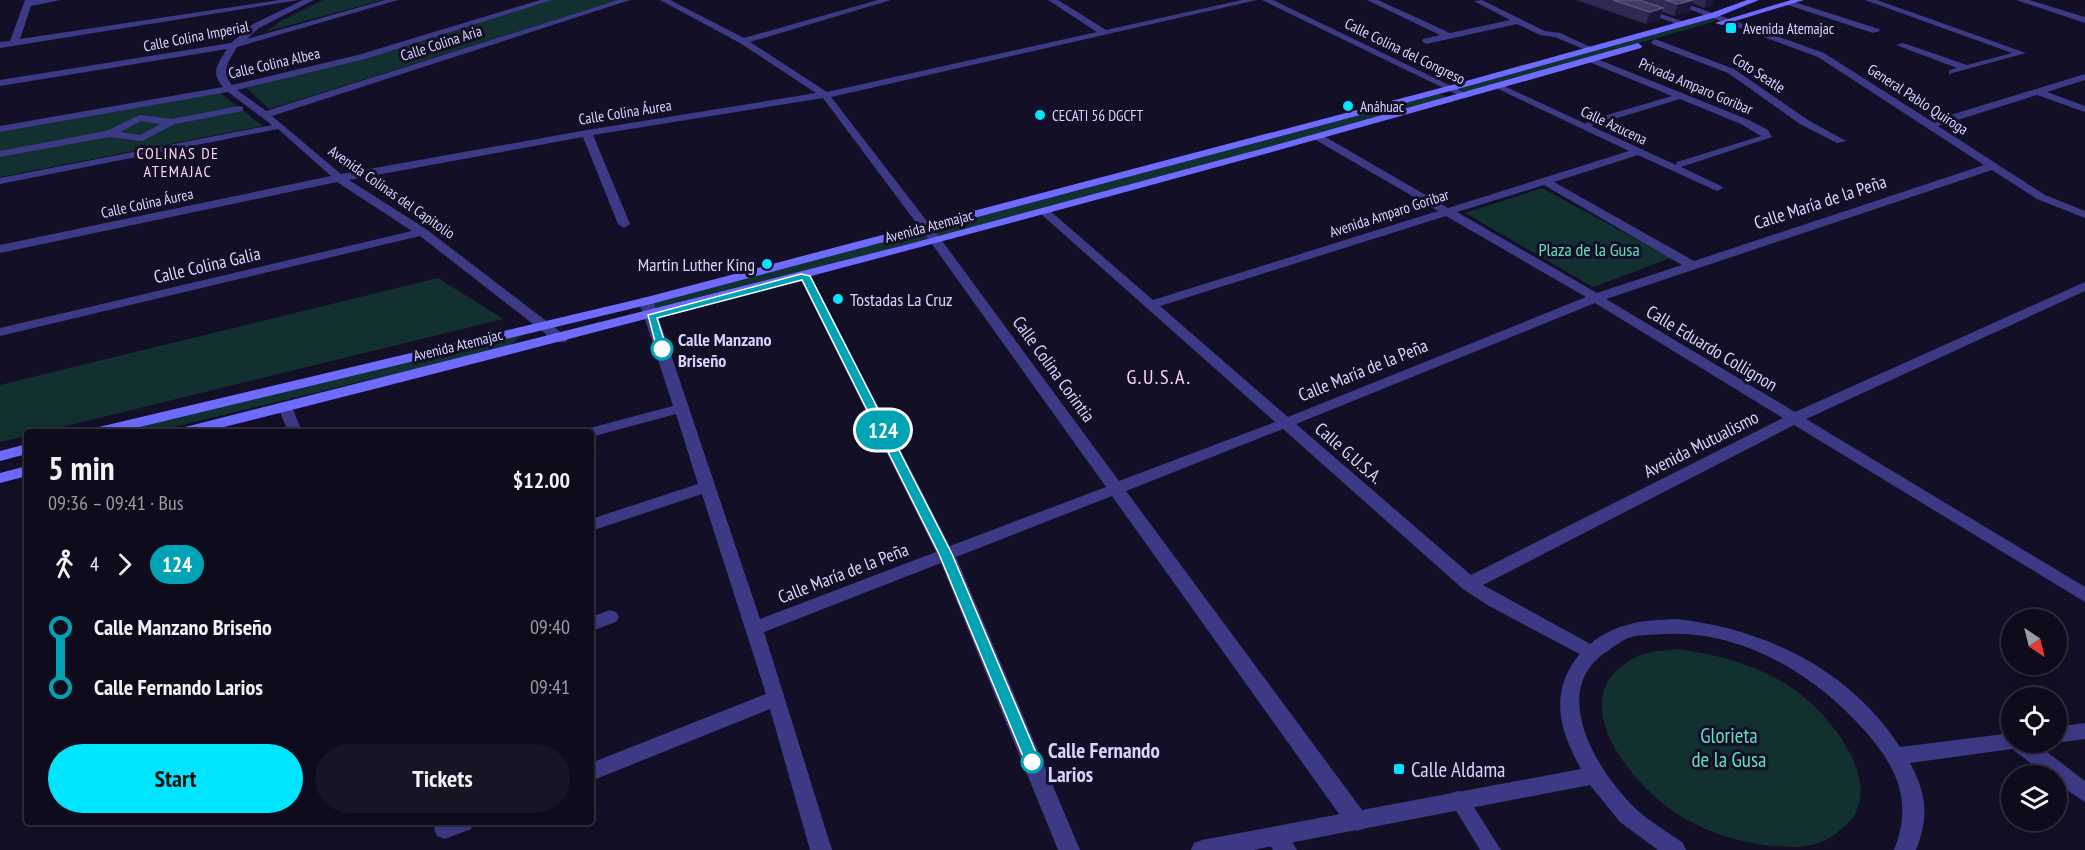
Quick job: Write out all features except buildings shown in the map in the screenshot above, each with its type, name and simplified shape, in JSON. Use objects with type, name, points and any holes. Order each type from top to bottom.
[{"type":"main road","name":"Avenida Atemajac","points":[[111,429],[543,325],[649,309],[805,276],[1499,87],[1755,0]]},
{"type":"main road","name":"Avenida Atemajac","points":[[197,429],[561,339],[649,309],[926,227],[1577,53],[1592,54],[1655,42],[1796,1]]},
{"type":"main road","points":[[0,456],[24,450]]},
{"type":"main road","points":[[0,478],[24,472]]},
{"type":"street","points":[[14,43],[29,2],[57,0]]},
{"type":"street","points":[[0,45],[295,0]]},
{"type":"street","points":[[230,89],[222,78],[221,67],[234,45],[256,26],[310,0]]},
{"type":"street","name":"Calle Colina Imperial","points":[[0,83],[234,45],[394,0]]},
{"type":"street","name":"Calle Colina Albea","points":[[0,129],[230,89],[386,51],[548,0]]},
{"type":"street","name":"Calle Colina Aria","points":[[264,115],[626,0]]},
{"type":"street","name":"Calle Colina Corintia","points":[[664,0],[743,41],[825,95],[926,227],[1357,821]]},
{"type":"street","points":[[743,41],[887,0]]},
{"type":"street","points":[[1052,0],[1105,33]]},
{"type":"street","name":"Calle Colina Áurea","points":[[0,249],[339,178],[587,133],[825,95],[1253,0]]},
{"type":"street","name":"Calle Colina del Congreso","points":[[1266,0],[1467,96]]},
{"type":"street","points":[[1371,0],[1449,36]]},
{"type":"street","points":[[1613,0],[1683,23]]},
{"type":"street","name":"General Pablo Quiroga","points":[[1668,0],[1821,55],[2041,197],[2085,215]]},
{"type":"street","points":[[1869,0],[2021,53],[1952,72]]},
{"type":"street","points":[[2020,0],[2085,20]]},
{"type":"street","points":[[1478,1],[1543,33],[1544,38],[1577,53]]},
{"type":"street","points":[[1426,41],[1518,21]]},
{"type":"street","name":"Privada Amparo Goribar","points":[[1543,33],[1557,35],[1681,96],[1745,122],[1764,132],[1767,137],[1681,164]]},
{"type":"street","name":"Coto Seatle","points":[[1655,42],[1731,71],[1804,122],[1841,141]]},
{"type":"street","points":[[1900,45],[1967,68]]},
{"type":"street","points":[[1930,125],[2085,77]]},
{"type":"street","name":"Calle Azucena","points":[[1499,87],[1717,188]]},
{"type":"street","name":"Avenida Colinas del Capitolio","points":[[230,89],[280,126],[339,178],[422,232],[561,339]]},
{"type":"street","points":[[2036,91],[2085,109]]},
{"type":"street","points":[[1591,123],[1681,96]]},
{"type":"street","points":[[109,134],[142,138],[172,122],[239,109]]},
{"type":"street","points":[[0,154],[109,134],[140,118],[172,122]]},
{"type":"street","points":[[0,181],[280,126]]},
{"type":"street","points":[[587,133],[624,224]]},
{"type":"street","name":"Calle Eduardo Collignon","points":[[1318,137],[1442,212],[1596,298],[2085,595]]},
{"type":"street","name":"Avenida Amparo Goribar","points":[[1151,305],[1637,152]]},
{"type":"street","name":"Calle María de la Peña","points":[[754,629],[1285,423],[1596,298],[1993,166]]},
{"type":"street","points":[[1547,182],[1691,265]]},
{"type":"street","name":"Calle G.U.S.A.","points":[[1045,212],[1469,584],[1495,602],[1589,652]]},
{"type":"street","name":"Calle Colina Galia","points":[[0,332],[422,232]]},
{"type":"street","points":[[805,276],[946,554],[1069,850]]},
{"type":"street","name":"Avenida Mutualismo","points":[[1469,584],[1795,418],[2085,286]]},
{"type":"street","points":[[649,309],[777,698],[821,850]]},
{"type":"street","points":[[594,431],[682,408]]},
{"type":"street","points":[[594,524],[707,487]]},
{"type":"street","points":[[594,623],[610,617]]},
{"type":"street","points":[[1675,850],[1628,815],[1593,775],[1574,739],[1568,705],[1573,676],[1589,652],[1621,633],[1664,625],[1714,630],[1767,647],[1818,675],[1864,712],[1897,756],[1912,791],[1914,824],[1905,850]]},
{"type":"street","points":[[594,771],[777,698]]},
{"type":"street","points":[[2067,733],[2085,731]]},
{"type":"street","points":[[1897,756],[2001,742]]},
{"type":"street","points":[[2032,753],[2085,793]]},
{"type":"street","points":[[1202,850],[1282,844],[1357,821],[1593,775]]},
{"type":"lane","points":[[1796,1],[1876,31]]},
{"type":"lane","points":[[285,407],[294,429]]},
{"type":"lane","points":[[1458,800],[1491,850]]},
{"type":"green space","points":[[323,0],[382,0],[265,32],[281,21]]},
{"type":"green space","points":[[551,0],[619,0],[269,109],[247,88],[370,57]]},
{"type":"green space","points":[[1706,18],[1714,18],[1716,21],[1469,92],[1460,90],[1458,87]]},
{"type":"green space","points":[[220,93],[263,126],[0,177],[0,132]]},
{"type":"green space","points":[[1434,93],[1444,95],[1447,99],[959,232],[647,311],[639,308],[642,303]]},
{"type":"green space","name":"Plaza de la Gusa","points":[[1542,188],[1671,258],[1593,287],[1465,213]]},
{"type":"green space","points":[[438,278],[503,319],[54,429],[24,429],[24,437],[0,442],[0,385]]},
{"type":"green space","points":[[506,331],[522,335],[509,346],[165,429],[101,429]]},
{"type":"green space","name":"Glorieta de la Gusa","points":[[1677,649],[1725,658],[1756,669],[1785,684],[1811,703],[1836,731],[1855,765],[1860,782],[1860,800],[1850,821],[1831,837],[1805,846],[1777,846],[1747,842],[1717,834],[1689,821],[1657,798],[1638,780],[1621,758],[1609,736],[1602,712],[1604,690],[1616,671],[1641,655]]},
{"type":"bus line","name":"124","points":[[662,349],[651,317],[805,276],[946,554],[1032,762]]},
{"type":"place","name":"Avenida Atemajac","points":[[1731,28]]},
{"type":"place","name":"Anáhuac","points":[[1348,106]]},
{"type":"place","name":"CECATI 56 DGCFT","points":[[1040,115]]},
{"type":"place","name":"Martin Luther King","points":[[767,264]]},
{"type":"place","name":"Tostadas La Cruz","points":[[838,299]]},
{"type":"place","name":"Calle Manzano Briseño","points":[[662,349]]},
{"type":"place","name":"Calle Fernando Larios","points":[[1032,762]]},
{"type":"place","name":"Calle Aldama","points":[[1399,769]]},
{"type":"district","name":"COLINAS DE ATEMAJAC","points":[[178,162]]},
{"type":"district","name":"G.U.S.A.","points":[[1159,377]]}]
